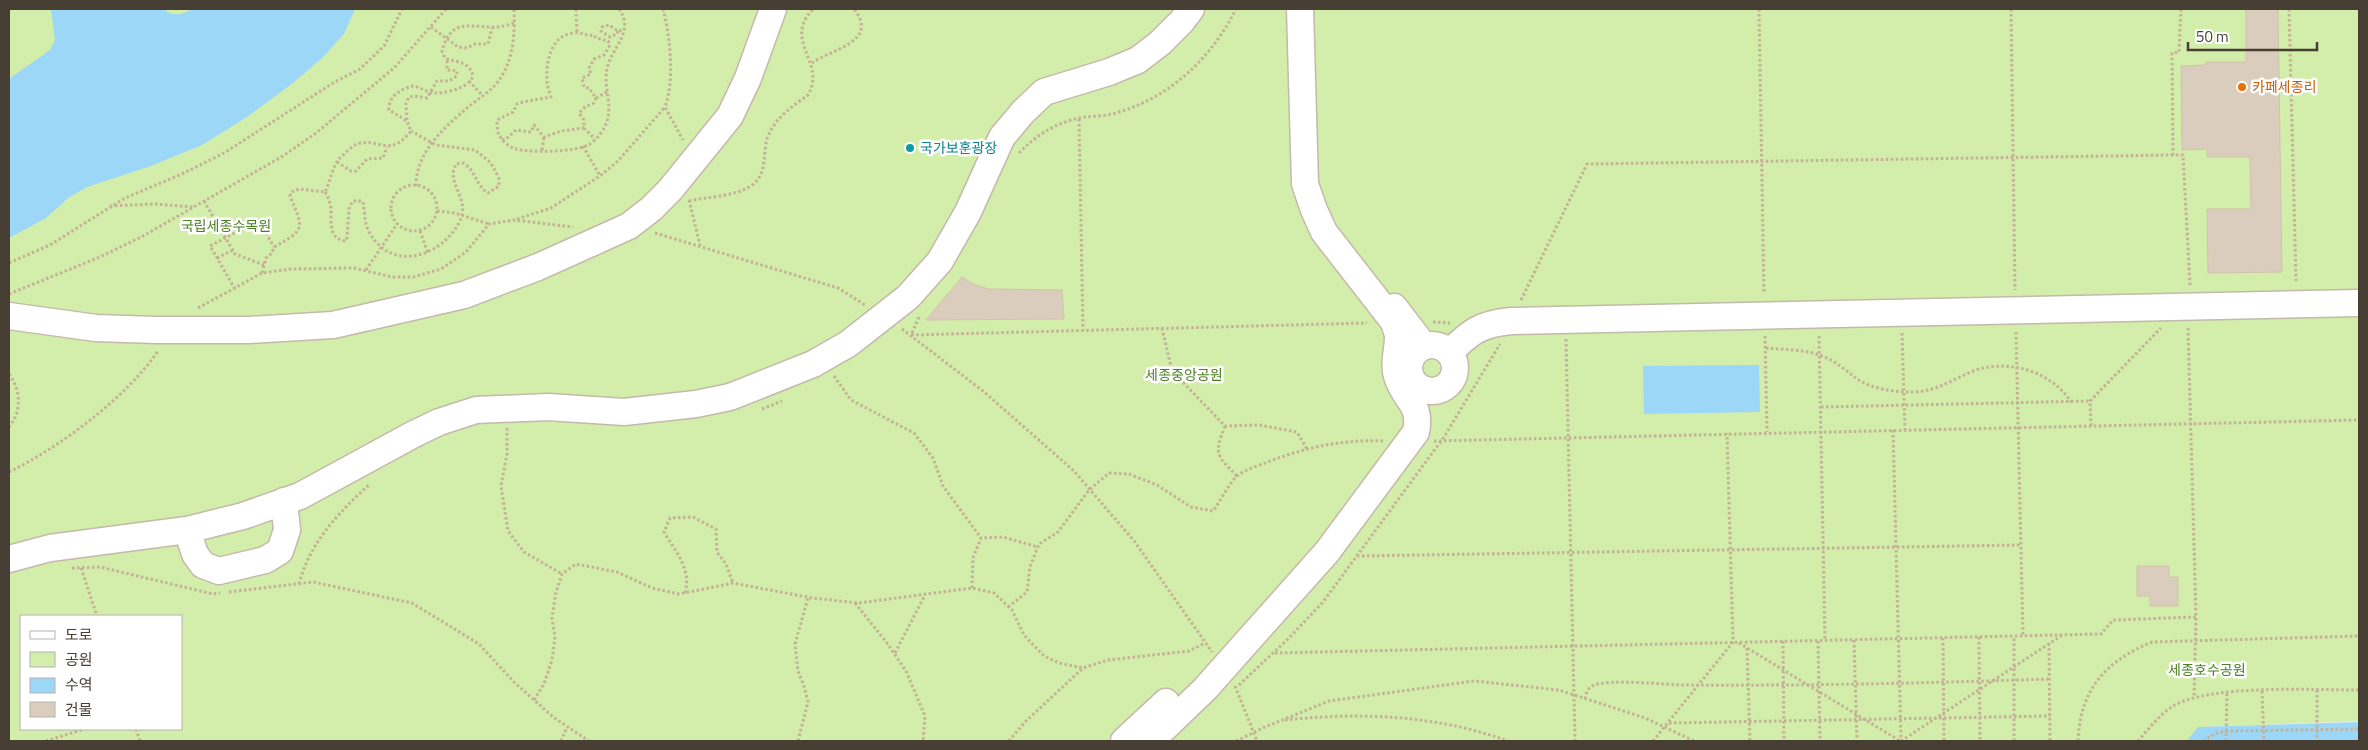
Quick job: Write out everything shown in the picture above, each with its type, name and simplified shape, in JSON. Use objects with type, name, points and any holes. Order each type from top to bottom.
[{"type":"lane","points":[[9,316],[96,328],[172,331],[249,330],[333,324],[464,295],[538,267],[629,226],[651,209],[691,167],[733,110],[748,78],[773,9]]},
{"type":"lane","points":[[9,559],[50,548],[187,530],[243,516],[284,501],[346,472],[414,434],[440,422],[476,410],[548,407],[624,412],[696,404],[730,397],[813,364],[848,344],[893,326],[908,297],[940,261],[968,212],[1002,136],[1044,92],[1109,72],[1138,60],[1160,43],[1191,9]]},
{"type":"lane","points":[[1300,9],[1305,184],[1314,210],[1324,232],[1400,322],[1424,346]]},
{"type":"lane","points":[[1151,741],[1220,664],[1327,552],[1400,441],[1416,432],[1420,398],[1408,370],[1412,356],[1424,346],[1440,346],[1449,353],[1455,365],[1452,381],[1440,390],[1420,398],[1404,391],[1397,376],[1395,356],[1400,322],[1343,239],[1327,212],[1319,181],[1317,9]]},
{"type":"lane","points":[[1449,353],[1469,333],[1493,323],[1507,335],[1764,315],[2359,303]]},
{"type":"lane","points":[[187,530],[195,554],[203,565],[219,571],[265,560],[280,551],[287,530],[284,501]]},
{"type":"lane","points":[[1124,741],[1220,664]]},
{"type":"path","points":[[9,263],[32,255],[58,241],[109,206],[224,153],[334,83],[360,69],[384,46],[402,9]]},
{"type":"path","points":[[9,294],[100,257],[282,156],[316,133],[394,68],[446,9]]},
{"type":"path","points":[[416,186],[418,168],[432,142],[441,132],[492,89],[504,72],[513,47],[514,9]]},
{"type":"path","points":[[576,9],[577,32]]},
{"type":"path","points":[[596,98],[589,88],[584,87],[582,78],[591,74],[589,68],[594,59],[604,55],[610,45],[608,41],[596,38],[594,35],[577,32],[562,36],[555,44],[547,61],[547,79],[551,97],[517,104],[512,112],[497,120],[498,133],[502,140],[516,149],[542,150],[584,146],[595,139],[604,129],[608,117],[605,84],[608,64],[619,45],[623,30],[622,12],[619,9]]},
{"type":"path","points":[[436,211],[489,224],[514,220],[551,208],[600,176],[618,161],[664,107],[669,95],[670,82],[666,22],[663,9]]},
{"type":"path","points":[[689,201],[736,192],[754,185],[765,165],[768,133],[779,119],[808,95],[812,89],[812,63],[805,52],[800,36],[803,25],[813,9]]},
{"type":"path","points":[[812,63],[826,54],[851,44],[857,39],[861,24],[859,15],[854,9]]},
{"type":"path","points":[[1014,160],[1033,138],[1056,126],[1079,119],[1119,112],[1152,98],[1178,81],[1193,70],[1215,46],[1236,9]]},
{"type":"path","points":[[1759,9],[1767,432]]},
{"type":"path","points":[[2173,155],[2172,53],[2179,52],[2181,9]]},
{"type":"path","points":[[2289,9],[2296,281]]},
{"type":"path","points":[[407,121],[389,110],[388,104],[394,95],[413,86],[436,93],[458,90],[469,82],[471,71],[466,66],[447,59],[442,52],[448,39],[456,29],[465,24],[492,28],[515,23]]},
{"type":"path","points":[[618,31],[609,25],[602,27],[601,31],[610,37],[623,30]]},
{"type":"path","points":[[431,27],[454,45],[462,48],[475,44],[486,45],[491,38],[492,28]]},
{"type":"path","points":[[325,192],[330,201],[330,227],[334,235],[340,240],[346,241],[348,209],[352,202],[357,200],[363,202],[368,231],[388,251],[403,256],[428,253],[447,240],[462,216],[463,204],[453,171],[456,164],[462,162],[468,165],[481,188],[488,193],[499,186],[500,179],[490,162],[475,150],[447,148],[411,131],[407,121],[406,103],[408,99],[415,96],[427,98],[437,81],[449,81],[457,76],[457,71],[447,70],[447,59]]},
{"type":"path","points":[[469,82],[484,96]]},
{"type":"path","points":[[595,139],[584,128],[584,120],[579,113],[585,107],[594,103],[596,98],[607,92]]},
{"type":"path","points":[[664,107],[691,167],[689,201],[700,245]]},
{"type":"path","points":[[1079,119],[1083,330]]},
{"type":"path","points":[[502,140],[506,139],[516,130],[531,132],[534,125],[544,137],[542,150]]},
{"type":"path","points":[[544,137],[556,132],[584,128]]},
{"type":"path","points":[[325,192],[337,162],[356,144],[365,143],[388,147],[395,145],[411,131]]},
{"type":"path","points":[[584,146],[600,176]]},
{"type":"path","points":[[337,162],[352,171],[356,171],[367,158],[383,158],[388,147]]},
{"type":"path","points":[[1274,654],[1323,602],[1440,441],[1507,335],[1587,164],[2183,155],[2190,285]]},
{"type":"path","points":[[416,186],[426,189],[432,194],[436,201],[436,211],[432,222],[420,230],[405,230],[397,224],[391,212],[393,197],[405,187],[416,186]]},
{"type":"path","points":[[262,273],[264,265],[274,247],[295,235],[300,226],[300,218],[290,196],[292,192],[299,189],[325,192]]},
{"type":"path","points":[[204,201],[236,254],[264,265]]},
{"type":"path","points":[[109,206],[155,204],[193,207]]},
{"type":"path","points":[[235,289],[210,246],[259,220],[274,247]]},
{"type":"path","points":[[514,220],[579,228]]},
{"type":"path","points":[[366,270],[381,245],[397,224]]},
{"type":"path","points":[[9,472],[29,462],[113,401],[150,364],[172,331],[194,310],[262,273],[291,269],[337,268],[366,270],[392,278],[413,278],[441,269],[466,252],[489,224]]},
{"type":"path","points":[[629,226],[700,245],[771,269],[838,288],[893,326],[911,335],[983,390],[1074,471],[1136,542],[1220,664],[1257,741]]},
{"type":"path","points":[[420,230],[428,253]]},
{"type":"path","points":[[217,258],[233,250]]},
{"type":"path","points":[[911,335],[916,321],[921,315]]},
{"type":"path","points":[[911,335],[1400,322],[1451,323],[1457,320]]},
{"type":"path","points":[[1821,408],[2090,401],[2164,324],[2155,324]]},
{"type":"path","points":[[2180,324],[2188,324],[2196,617],[2194,697]]},
{"type":"path","points":[[1162,328],[1172,371],[1225,426],[1258,425],[1297,432],[1308,449]]},
{"type":"path","points":[[1902,328],[1905,430]]},
{"type":"path","points":[[1819,330],[1825,640]]},
{"type":"path","points":[[1566,334],[1575,741]]},
{"type":"path","points":[[1765,348],[1820,355],[1834,362],[1859,380],[1874,386],[1904,392],[1937,388],[1977,370],[1997,367],[2040,374],[2055,383],[2071,402]]},
{"type":"path","points":[[827,380],[842,371]]},
{"type":"path","points":[[9,374],[16,384],[18,396],[14,421],[9,427]]},
{"type":"path","points":[[834,376],[851,400],[914,433],[933,458],[943,486],[981,538]]},
{"type":"path","points":[[753,412],[787,399]]},
{"type":"path","points":[[2090,401],[2091,426]]},
{"type":"path","points":[[1008,607],[1027,592],[1030,568],[1039,544],[1058,532],[1089,490],[1109,474],[1129,474],[1157,485],[1191,507],[1213,511],[1237,476],[1256,466],[1327,444],[1363,440],[1440,441],[1568,436],[2359,420]]},
{"type":"path","points":[[498,428],[516,426]]},
{"type":"path","points":[[1225,426],[1218,445],[1220,459],[1237,476]]},
{"type":"path","points":[[507,427],[507,454],[501,486],[508,531],[524,552],[562,574]]},
{"type":"path","points":[[1738,642],[1901,741],[1893,430]]},
{"type":"path","points":[[1653,741],[1733,642],[1727,433]]},
{"type":"path","points":[[300,584],[312,549],[332,522],[375,480]]},
{"type":"path","points":[[685,593],[687,585],[680,556],[664,532],[670,518],[693,517],[716,529],[717,552],[726,564],[733,583]]},
{"type":"path","points":[[981,538],[1003,537],[1038,547]]},
{"type":"path","points":[[972,588],[973,558],[981,538]]},
{"type":"path","points":[[1357,556],[1731,548],[1896,548],[2021,544]]},
{"type":"path","points":[[534,700],[544,684],[552,660],[555,637],[552,618],[556,592],[562,574],[576,564],[617,572],[652,588],[679,594],[733,583],[808,598],[855,603],[925,596],[972,588],[994,593],[1008,607],[1024,635],[1044,656],[1059,664],[1083,668]]},
{"type":"path","points":[[63,569],[100,567],[213,594],[312,582],[412,603],[479,644],[513,681],[534,700],[567,727],[589,741]]},
{"type":"path","points":[[81,568],[97,615]]},
{"type":"path","points":[[895,654],[925,596]]},
{"type":"path","points":[[798,741],[808,702],[798,671],[795,644],[808,598]]},
{"type":"path","points":[[855,603],[906,670],[925,716],[923,741]]},
{"type":"path","points":[[1009,741],[1025,722],[1083,668],[1108,660],[1189,651],[1220,664],[1274,654],[2101,634],[2113,620],[2196,617]]},
{"type":"path","points":[[1901,741],[2062,635]]},
{"type":"path","points":[[2014,636],[2014,741]]},
{"type":"path","points":[[2078,741],[2082,715],[2089,692],[2098,678],[2113,663],[2132,650],[2152,642],[2359,636]]},
{"type":"path","points":[[1979,637],[1980,741]]},
{"type":"path","points":[[1943,638],[1944,741]]},
{"type":"path","points":[[1854,640],[1857,741]]},
{"type":"path","points":[[1783,641],[1784,741]]},
{"type":"path","points":[[1818,641],[1820,741]]},
{"type":"path","points":[[2049,643],[2050,741]]},
{"type":"path","points":[[1747,648],[1750,741]]},
{"type":"path","points":[[1220,664],[1230,695]]},
{"type":"path","points":[[1584,699],[1586,692],[1592,686],[1604,683],[1699,686],[1856,684],[2050,678]]},
{"type":"path","points":[[1236,741],[1329,701],[1474,681],[1559,690],[1645,718],[1694,741]]},
{"type":"path","points":[[2317,690],[2317,741]]},
{"type":"path","points":[[2138,741],[2172,707],[2194,697],[2227,692],[2359,690]]},
{"type":"path","points":[[2262,691],[2264,741]]},
{"type":"path","points":[[2226,741],[2227,692]]},
{"type":"path","points":[[1280,721],[1350,716],[1393,717],[1439,722],[1478,730],[1508,741]]},
{"type":"path","points":[[1669,723],[2050,716]]},
{"type":"path","points":[[561,741],[567,727]]},
{"type":"path","points":[[2203,741],[2216,733],[2227,731],[2359,729]]},
{"type":"path","points":[[46,741],[81,730]]},
{"type":"green space","name":"세종중앙공원","points":[[9,9],[2359,9],[2359,721],[2199,727],[2187,741],[9,741]]},
{"type":"water","points":[[51,9],[164,9],[171,14],[182,14],[193,9],[355,9],[344,34],[323,57],[293,83],[247,117],[202,145],[148,167],[87,187],[68,198],[46,218],[9,238],[9,79],[50,50],[55,40]]},
{"type":"water","points":[[1759,365],[1760,412],[1644,414],[1643,366]]},
{"type":"water","points":[[2359,722],[2359,741],[2187,741],[2198,727]]},
{"type":"building","points":[[2246,9],[2278,9],[2282,272],[2208,273],[2207,209],[2251,209],[2250,157],[2207,157],[2207,149],[2182,150],[2181,66],[2206,65],[2206,62],[2246,62]]},
{"type":"building","points":[[962,277],[975,285],[989,289],[1062,290],[1064,319],[926,320]]},
{"type":"building","points":[[2137,566],[2169,566],[2169,577],[2178,577],[2178,606],[2150,606],[2150,596],[2137,596]]},
{"type":"place","name":"카페세종리","points":[[2242,87]]},
{"type":"place","name":"국가보훈광장","points":[[910,148]]},
{"type":"park label","name":"국립세종수목원","points":[[226,226]]},
{"type":"park label","name":"세종호수공원","points":[[2207,670]]}]
